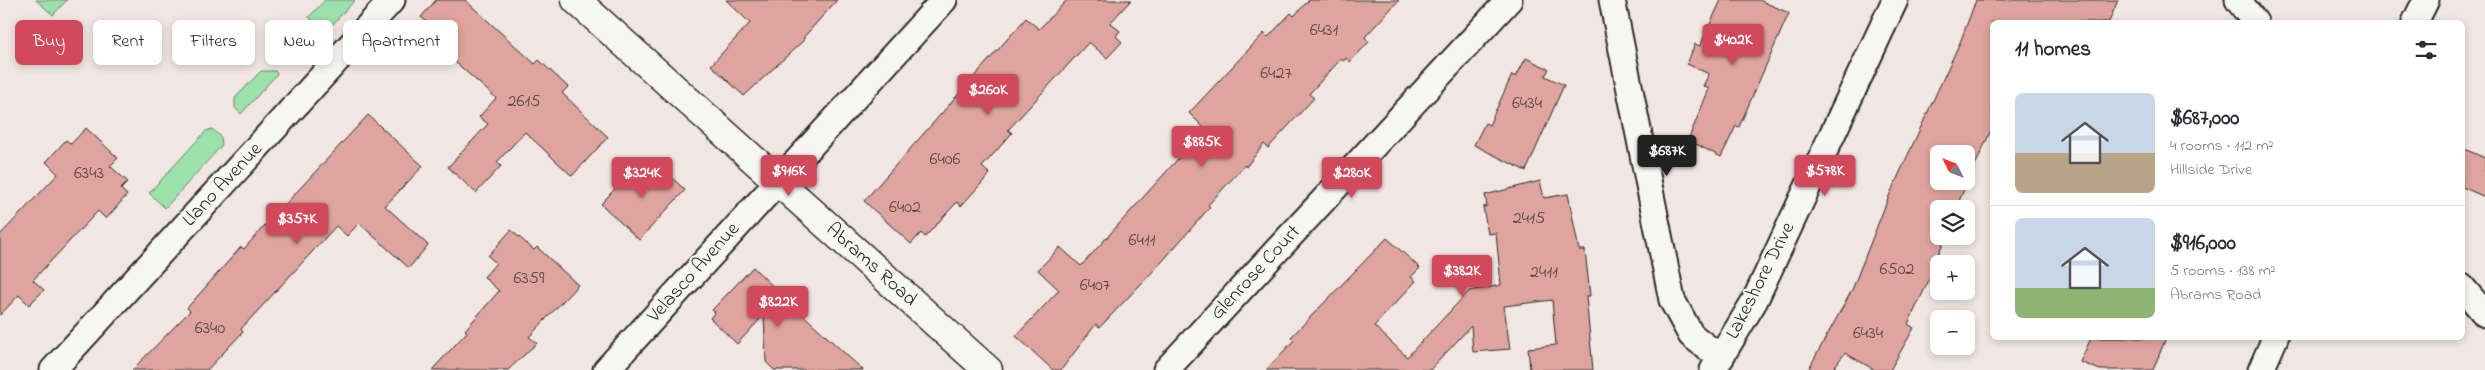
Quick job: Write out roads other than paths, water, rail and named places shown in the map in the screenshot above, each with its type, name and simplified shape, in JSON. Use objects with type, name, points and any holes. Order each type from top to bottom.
[{"type":"main road","name":"Abrams Road","points":[[576,0],[988,370]]},
{"type":"street","name":"Llano Avenue","points":[[53,370],[392,0]]},
{"type":"street","name":"Velasco Avenue","points":[[606,370],[777,180],[944,0]]},
{"type":"street","name":"Glenrose Court","points":[[1166,370],[1509,0]]},
{"type":"street","points":[[1612,0],[1672,300],[1691,336],[1717,364]]},
{"type":"street","name":"Lakeshore Drive","points":[[1717,364],[1755,300],[1895,0]]},
{"type":"street","points":[[2238,0],[2253,20]]},
{"type":"street","points":[[2416,20],[2426,0]]},
{"type":"street","points":[[2465,291],[2485,314]]},
{"type":"street","points":[[2262,370],[2273,340]]}]
